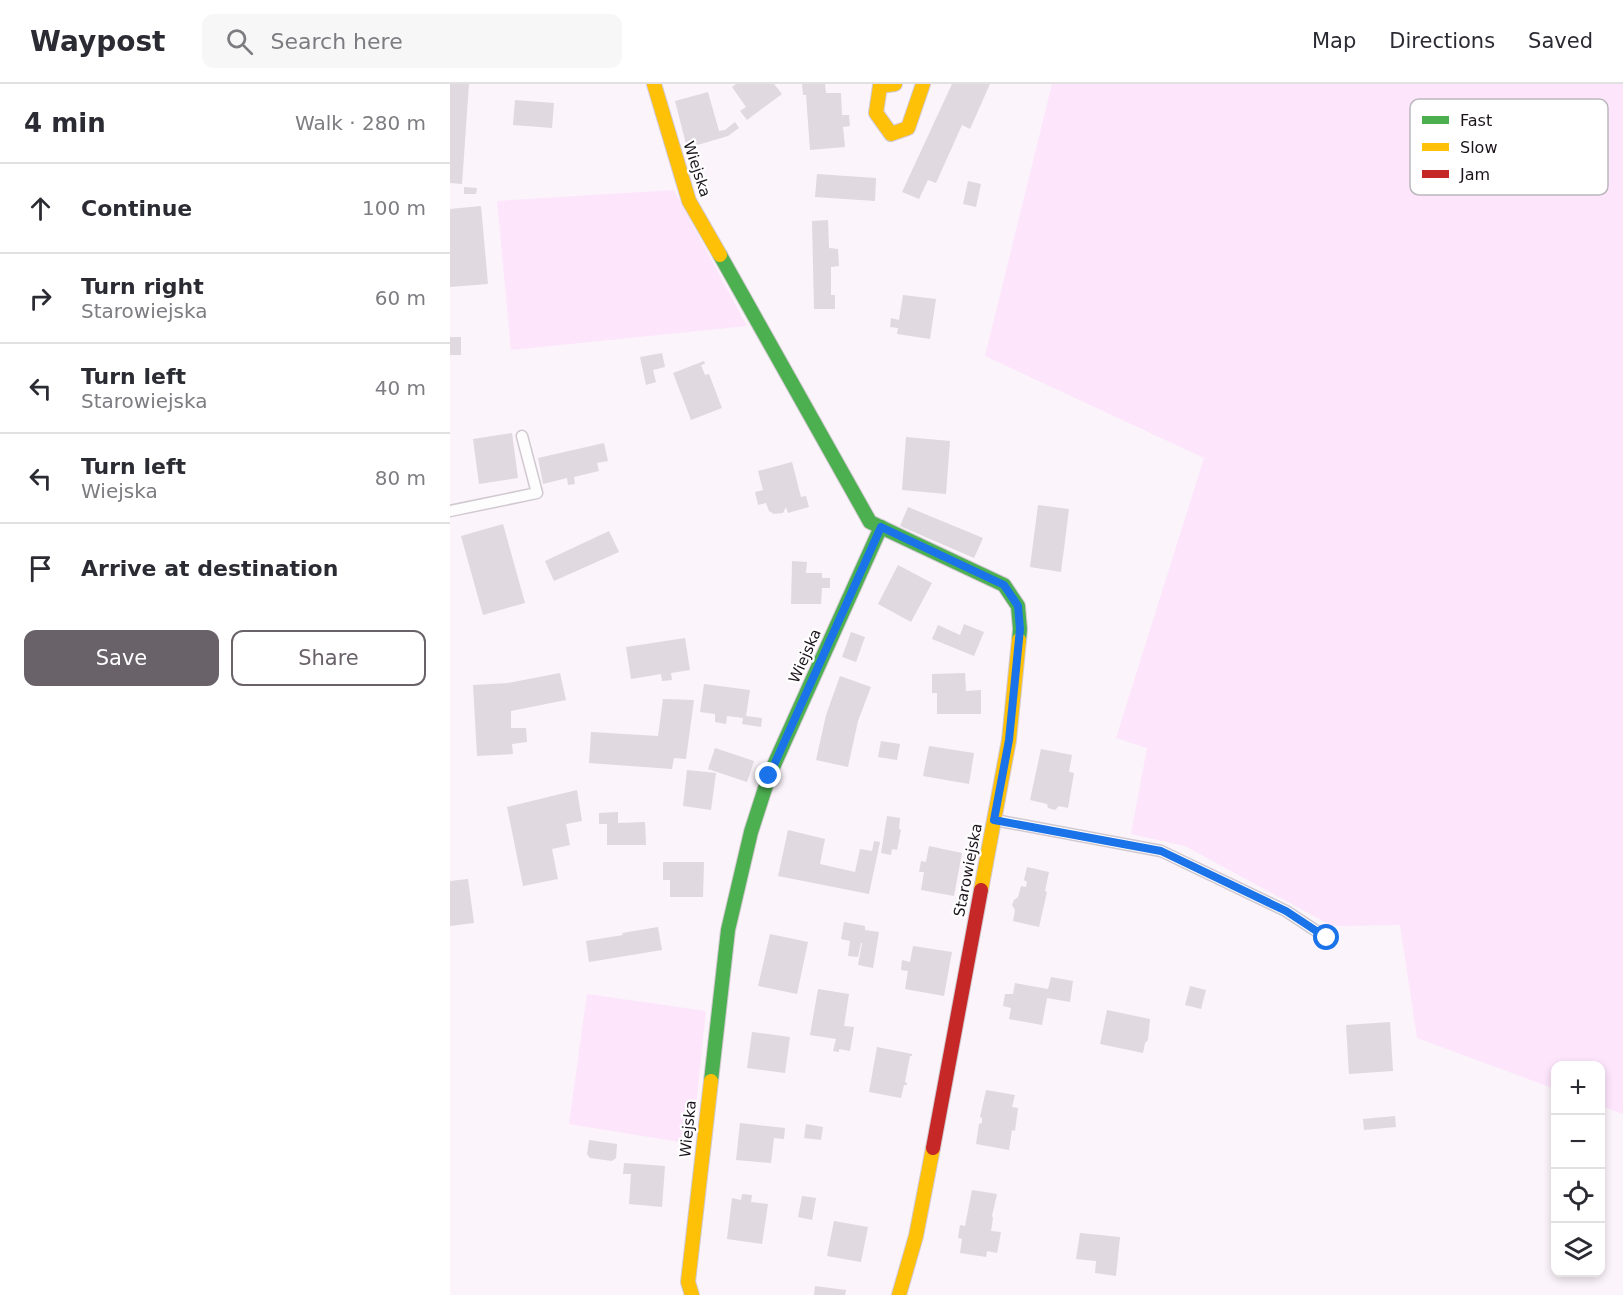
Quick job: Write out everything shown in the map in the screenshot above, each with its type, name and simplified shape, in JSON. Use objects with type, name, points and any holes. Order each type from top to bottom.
[{"type":"street","name":"Wiejska","points":[[654,84],[689,201],[870,522],[881,527],[769,776],[751,832],[728,930],[688,1282],[692,1295]]},
{"type":"street","points":[[895,84],[880,86],[876,112],[891,134],[908,128],[923,84]]},
{"type":"street","name":"Starowiejska","points":[[881,527],[1004,585],[1018,606],[1020,629],[1009,740],[916,1236],[899,1295]]},
{"type":"lane","points":[[450,511],[537,493],[522,436]]},
{"type":"lane","points":[[994,820],[1161,851],[1286,911],[1327,938]]},
{"type":"shaded area","points":[[1052,84],[1623,84],[1623,1114],[1605,1107],[1605,1061],[1551,1061],[1551,1088],[1417,1038],[1400,925],[1332,926],[1185,846],[1131,834],[1147,748],[1116,738],[1204,458],[985,356]]},
{"type":"shaded area","points":[[674,190],[747,326],[511,350],[497,201]]},
{"type":"shaded area","points":[[587,994],[706,1011],[692,1144],[569,1124]]},
{"type":"building","points":[[450,84],[469,84],[462,184],[450,183]]},
{"type":"building","points":[[736,84],[774,84],[782,94],[747,120],[740,111],[746,107],[732,87]]},
{"type":"building","points":[[802,84],[825,84],[826,93],[841,93],[842,115],[849,115],[850,126],[843,127],[845,147],[810,150],[806,95],[803,95]]},
{"type":"building","points":[[952,84],[990,84],[970,129],[962,125],[936,183],[928,180],[919,199],[902,192]]},
{"type":"building","points":[[708,92],[719,131],[725,130],[735,122],[739,128],[728,136],[687,148],[675,101]]},
{"type":"building","points":[[515,100],[554,103],[552,128],[513,125]]},
{"type":"building","points":[[817,174],[876,178],[875,201],[815,197]]},
{"type":"building","points":[[968,181],[981,184],[976,207],[963,204]]},
{"type":"building","points":[[464,187],[477,188],[476,194],[464,194]]},
{"type":"building","points":[[481,206],[488,284],[450,287],[450,209]]},
{"type":"building","points":[[828,220],[829,248],[838,249],[839,266],[831,267],[831,295],[835,295],[835,309],[814,309],[812,221]]},
{"type":"building","points":[[903,295],[936,299],[930,339],[897,334],[898,328],[890,327],[891,318],[899,320]]},
{"type":"building","points":[[450,337],[461,337],[461,355],[450,355]]},
{"type":"building","points":[[662,353],[665,367],[653,370],[656,382],[646,385],[640,357]]},
{"type":"building","points":[[704,361],[705,364],[701,365],[705,375],[709,374],[722,408],[691,420],[673,373]]},
{"type":"building","points":[[512,433],[518,478],[479,484],[473,439]]},
{"type":"building","points":[[906,437],[950,441],[946,494],[902,490]]},
{"type":"building","points":[[604,443],[608,461],[597,463],[599,471],[574,477],[575,484],[568,485],[567,478],[543,484],[538,458]]},
{"type":"building","points":[[792,462],[801,497],[806,496],[809,507],[788,513],[786,507],[783,513],[774,514],[769,511],[766,503],[758,505],[755,492],[763,490],[758,471]]},
{"type":"building","points":[[1038,505],[1069,509],[1061,572],[1030,567]]},
{"type":"building","points":[[908,507],[983,538],[974,558],[900,526]]},
{"type":"building","points":[[503,524],[525,603],[483,615],[461,536]]},
{"type":"building","points":[[609,531],[619,552],[554,581],[545,561]]},
{"type":"building","points":[[792,561],[807,562],[806,573],[822,573],[822,578],[830,578],[830,588],[822,588],[821,604],[791,604]]},
{"type":"building","points":[[898,565],[932,583],[911,622],[878,604]]},
{"type":"building","points":[[964,624],[984,632],[974,656],[932,639],[938,625],[960,635]]},
{"type":"building","points":[[851,632],[865,637],[856,662],[842,657]]},
{"type":"building","points":[[685,638],[690,670],[671,673],[672,680],[662,681],[661,674],[631,679],[626,647]]},
{"type":"building","points":[[560,673],[566,700],[511,711],[511,728],[526,728],[527,742],[512,744],[513,754],[477,756],[473,685],[508,683]]},
{"type":"building","points":[[965,673],[966,691],[981,690],[981,714],[937,714],[937,693],[932,693],[932,674]]},
{"type":"building","points":[[840,676],[871,687],[858,721],[848,767],[816,760],[826,715]]},
{"type":"building","points":[[704,684],[750,690],[746,716],[762,718],[761,727],[742,724],[743,718],[727,716],[726,724],[715,722],[715,714],[700,712]]},
{"type":"building","points":[[663,699],[694,700],[686,759],[674,758],[672,769],[589,763],[591,732],[658,736]]},
{"type":"building","points":[[881,741],[900,744],[897,760],[878,757]]},
{"type":"building","points":[[929,746],[974,753],[969,784],[923,776]]},
{"type":"building","points":[[715,748],[754,761],[747,782],[708,769]]},
{"type":"building","points":[[1041,749],[1072,755],[1069,772],[1074,773],[1068,808],[1059,806],[1055,810],[1048,808],[1047,804],[1030,800]]},
{"type":"building","points":[[687,770],[716,773],[711,810],[683,806]]},
{"type":"building","points":[[577,790],[582,821],[566,824],[570,845],[552,849],[558,879],[523,886],[507,807]]},
{"type":"building","points":[[618,812],[618,823],[645,822],[646,845],[607,845],[607,824],[599,824],[599,813]]},
{"type":"building","points":[[887,816],[900,818],[899,829],[901,830],[897,850],[892,849],[891,855],[881,853]]},
{"type":"building","points":[[788,830],[825,839],[820,864],[855,872],[860,849],[872,851],[874,841],[880,842],[869,894],[778,876]]},
{"type":"building","points":[[929,846],[962,853],[954,896],[921,890],[924,872],[919,872],[921,861],[926,862]]},
{"type":"building","points":[[663,862],[704,862],[703,897],[670,897],[670,880],[663,880]]},
{"type":"building","points":[[1027,867],[1049,872],[1039,927],[1013,921],[1015,910],[1012,905],[1018,897],[1021,886],[1026,887],[1027,882],[1024,880]]},
{"type":"building","points":[[468,879],[474,923],[450,926],[450,881]]},
{"type":"building","points":[[844,922],[865,926],[865,930],[879,932],[873,968],[858,965],[862,943],[858,957],[848,956],[850,941],[841,939]]},
{"type":"building","points":[[658,927],[662,950],[589,962],[586,941]]},
{"type":"building","points":[[770,934],[808,942],[797,994],[758,986]]},
{"type":"building","points":[[913,946],[952,952],[944,996],[905,989],[908,971],[901,970],[902,960],[910,962]]},
{"type":"building","points":[[1051,977],[1073,981],[1070,1002],[1047,998],[1042,1025],[1009,1019],[1011,1008],[1003,1006],[1005,994],[1013,994],[1015,983],[1048,989]]},
{"type":"building","points":[[1190,986],[1206,990],[1201,1009],[1185,1005]]},
{"type":"building","points":[[818,989],[849,994],[844,1026],[854,1027],[850,1051],[839,1049],[839,1052],[833,1051],[836,1039],[810,1035]]},
{"type":"building","points":[[1107,1010],[1150,1019],[1148,1040],[1143,1053],[1100,1044]]},
{"type":"building","points":[[1390,1022],[1393,1071],[1349,1074],[1346,1025]]},
{"type":"building","points":[[752,1032],[790,1037],[785,1073],[747,1068]]},
{"type":"building","points":[[877,1047],[912,1054],[905,1082],[907,1085],[904,1085],[901,1098],[869,1092]]},
{"type":"building","points":[[986,1090],[1015,1095],[1012,1107],[1018,1108],[1015,1131],[1012,1130],[1009,1150],[976,1144],[979,1124],[982,1123],[980,1117]]},
{"type":"building","points":[[1395,1116],[1396,1127],[1364,1130],[1363,1119]]},
{"type":"building","points":[[740,1123],[785,1128],[784,1139],[774,1138],[771,1163],[736,1160]]},
{"type":"building","points":[[806,1124],[823,1127],[821,1140],[804,1138]]},
{"type":"building","points":[[589,1140],[617,1144],[616,1158],[612,1161],[590,1158],[587,1154]]},
{"type":"building","points":[[624,1163],[665,1166],[662,1207],[629,1204],[631,1174],[623,1174]]},
{"type":"building","points":[[972,1190],[997,1194],[991,1231],[1001,1232],[997,1253],[987,1251],[986,1257],[960,1253],[962,1239],[958,1238],[960,1225],[965,1226]]},
{"type":"building","points":[[742,1194],[752,1195],[751,1202],[768,1204],[762,1244],[727,1239],[732,1198],[741,1200]]},
{"type":"building","points":[[802,1196],[816,1198],[812,1220],[798,1217]]},
{"type":"building","points":[[834,1221],[868,1227],[861,1262],[827,1256]]},
{"type":"building","points":[[1080,1233],[1120,1237],[1116,1276],[1095,1273],[1096,1261],[1076,1259]]},
{"type":"building","points":[[815,1286],[846,1290],[845,1295],[814,1295]]},
{"type":"traffic: fast","points":[[720,255],[870,522],[1004,585],[1018,606],[1019,640]]},
{"type":"traffic: fast","points":[[711,1081],[728,930],[751,832],[769,776],[881,527]]},
{"type":"traffic: slow","points":[[654,84],[689,201],[720,255]]},
{"type":"traffic: slow","points":[[895,84],[880,86],[876,113],[891,134],[908,128],[923,84]]},
{"type":"traffic: slow","points":[[981,890],[1009,740],[1019,640]]},
{"type":"traffic: slow","points":[[692,1295],[688,1282],[711,1081]]},
{"type":"traffic: slow","points":[[899,1295],[916,1236],[933,1148]]},
{"type":"traffic: jam","points":[[933,1148],[981,890]]},
{"type":"route","points":[[769,776],[881,527],[1004,585],[1018,606],[1020,629],[1009,740],[994,820],[1161,851],[1286,911],[1327,938]]}]
